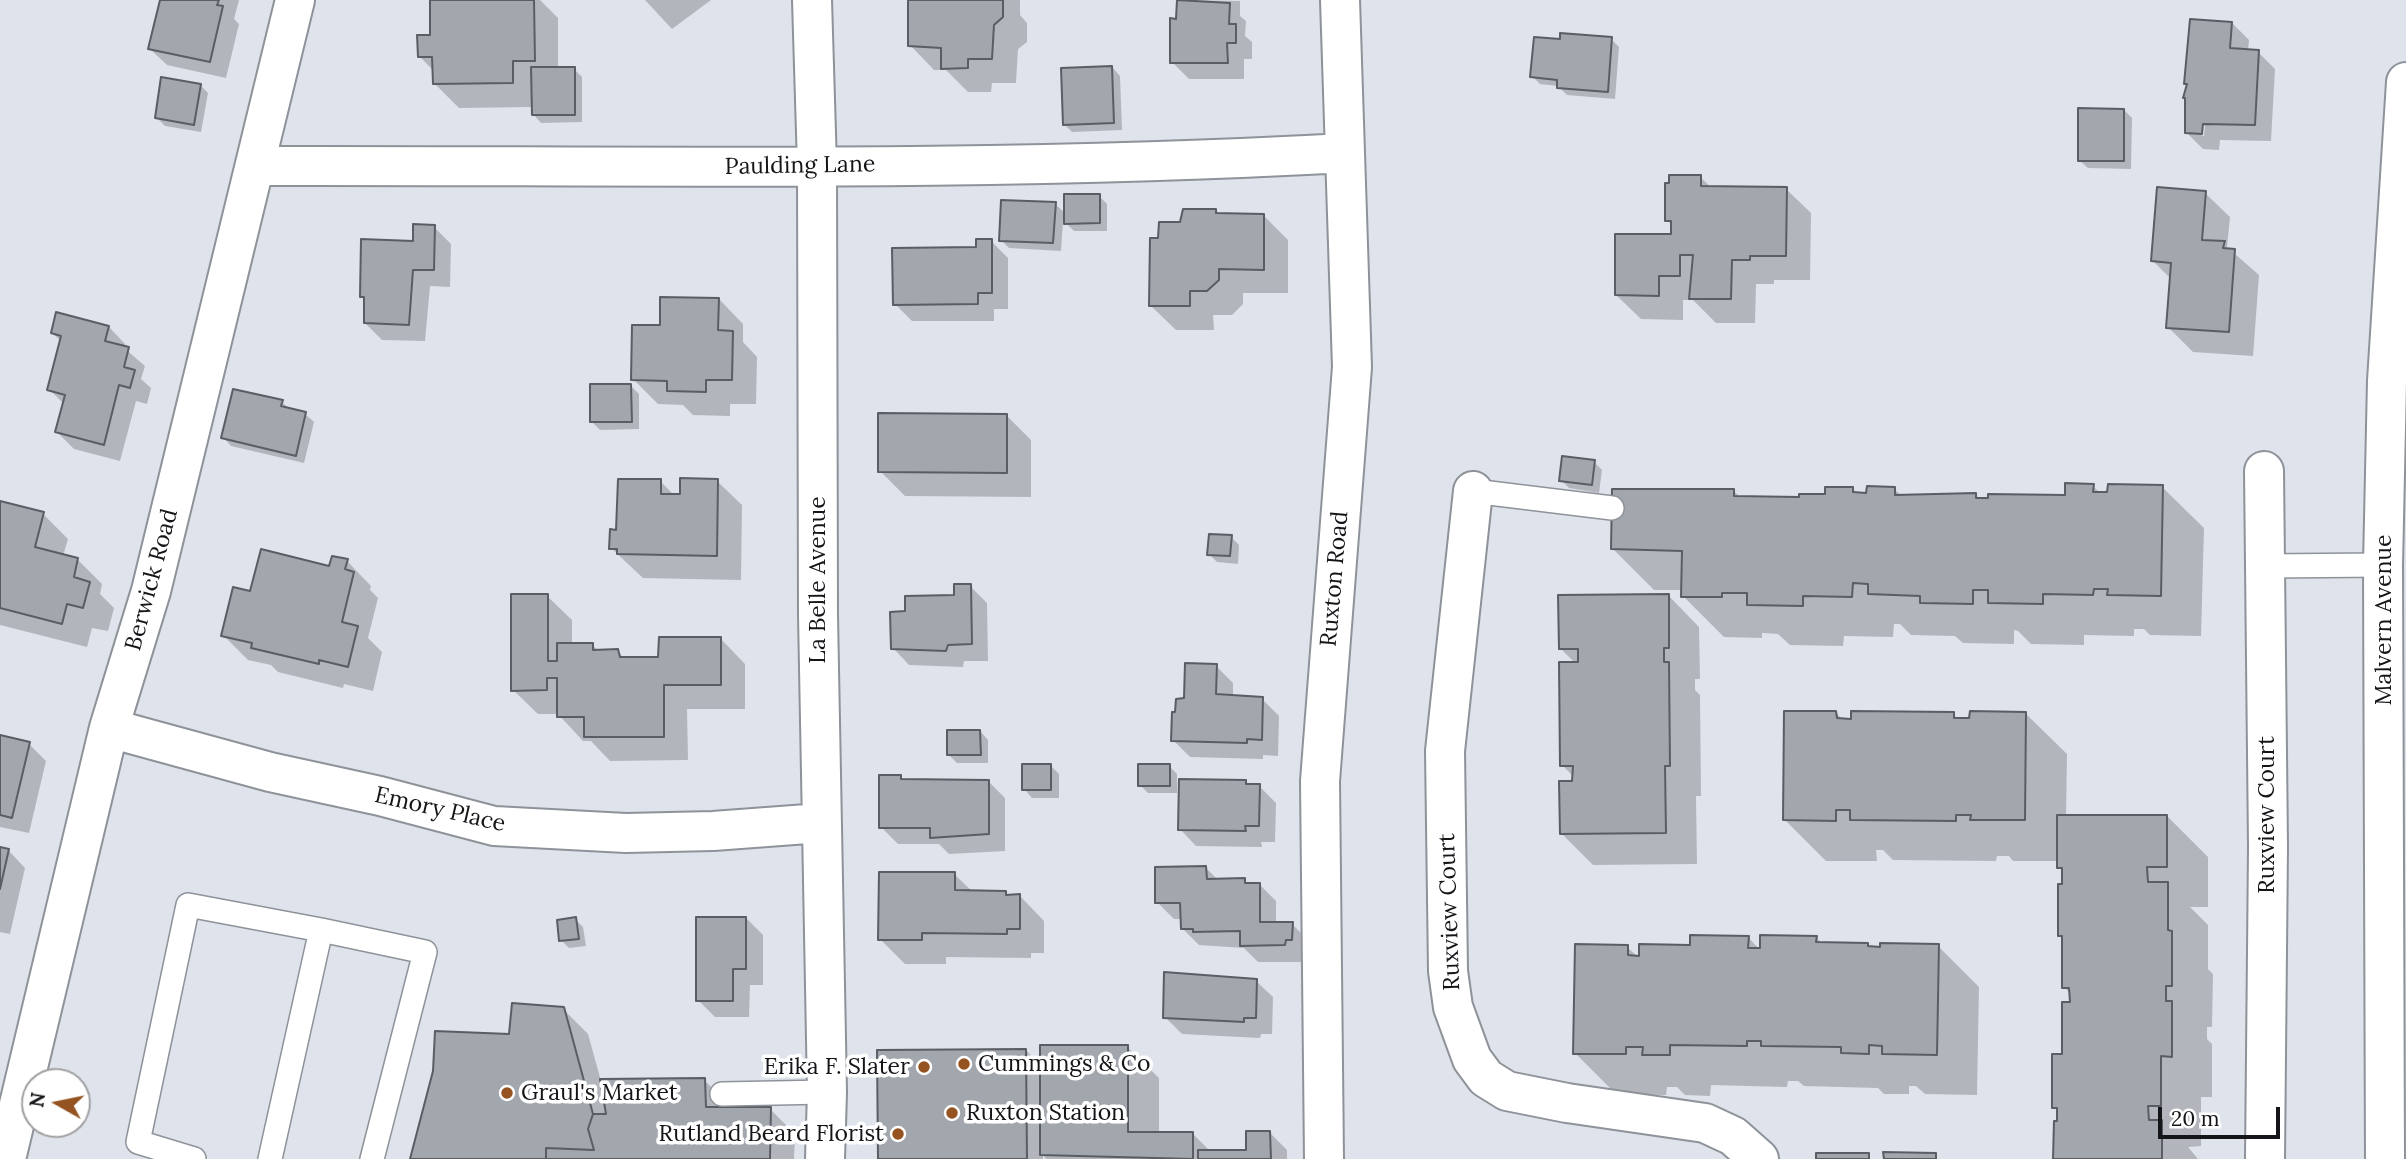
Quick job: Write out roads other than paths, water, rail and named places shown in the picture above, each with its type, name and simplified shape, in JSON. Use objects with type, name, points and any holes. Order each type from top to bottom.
[{"type":"street","name":"Berwick Road","points":[[6,1159],[109,728],[151,591],[295,0]]},
{"type":"street","name":"La Belle Avenue","points":[[813,0],[817,166],[821,823],[827,1092],[825,1159]]},
{"type":"street","name":"Ruxton Road","points":[[1324,1159],[1320,781],[1352,367],[1340,0]]},
{"type":"street","name":"Malvern Avenue","points":[[2385,1159],[2383,565],[2388,368],[2406,82]]},
{"type":"street","name":"Paulding Lane","points":[[256,166],[817,166],[1186,161],[1345,153]]},
{"type":"street","name":"Ruxview Court","points":[[2264,471],[2268,847],[2265,1159]]},
{"type":"street","name":"Ruxview Court","points":[[1473,491],[1446,751],[1448,971],[1453,1007],[1472,1059],[1486,1078],[1507,1091],[1567,1103],[1705,1123],[1733,1136],[1759,1159]]},
{"type":"street","name":"Emory Place","points":[[109,728],[270,772],[380,796],[494,826],[626,833],[713,831],[821,823]]},
{"type":"lane","points":[[1473,491],[1612,508]]},
{"type":"lane","points":[[2265,566],[2383,565]]},
{"type":"lane","points":[[194,1159],[138,1142],[188,905],[425,952],[372,1159]]},
{"type":"lane","points":[[270,1159],[321,930]]},
{"type":"lane","points":[[722,1094],[827,1092]]},
{"type":"place","name":"Cummings & Co","points":[[964,1064]]},
{"type":"place","name":"Erika F. Slater","points":[[924,1067]]},
{"type":"place","name":"Graul's Market","points":[[507,1093]]},
{"type":"place","name":"Ruxton Station","points":[[952,1113]]},
{"type":"place","name":"Rutland Beard Florist","points":[[898,1134]]}]
